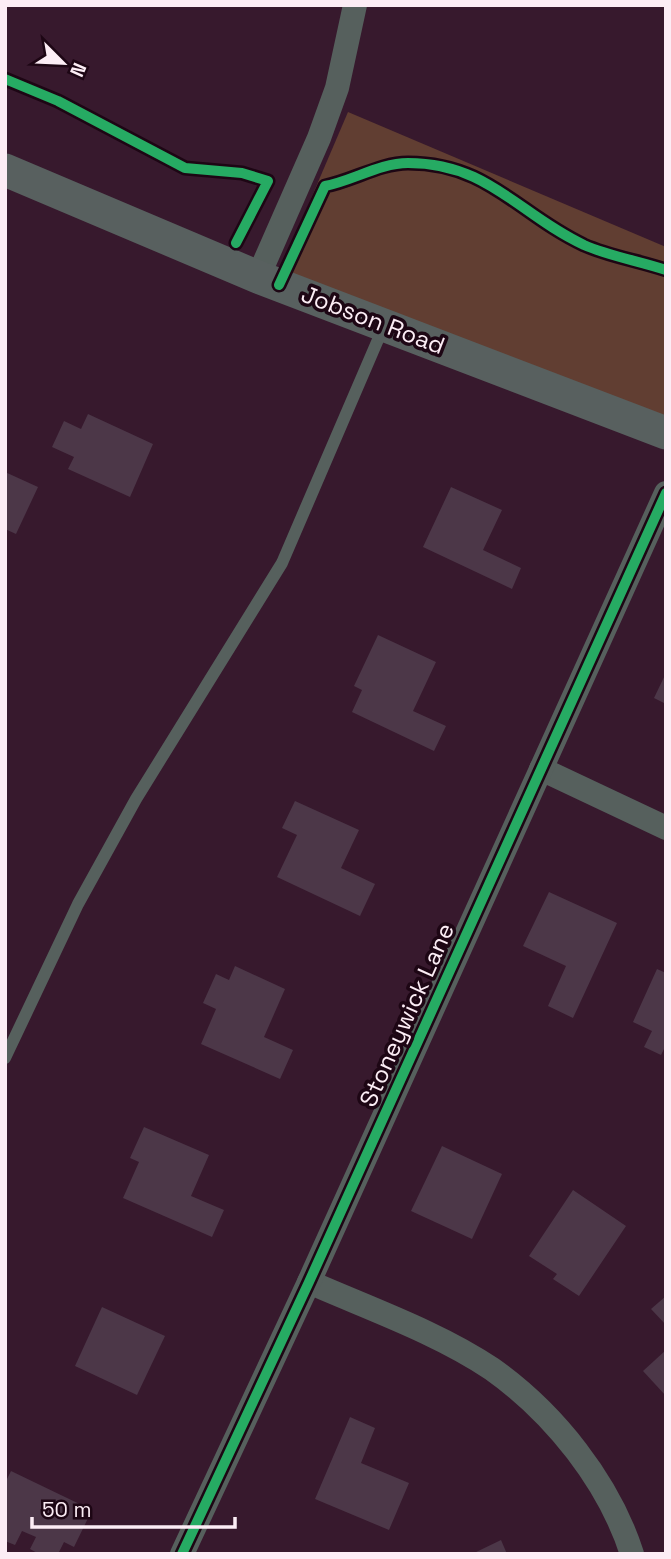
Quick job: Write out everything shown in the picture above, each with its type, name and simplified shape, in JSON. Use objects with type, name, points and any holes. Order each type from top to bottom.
[{"type":"street","points":[[258,277],[319,138],[337,88],[355,5]]},
{"type":"street","name":"Jobson Road","points":[[5,170],[258,277],[666,433]]},
{"type":"street","name":"Stoneywick Lane","points":[[181,1554],[309,1282],[666,493]]},
{"type":"street","points":[[541,769],[666,828]]},
{"type":"street","points":[[309,1282],[427,1335],[492,1370],[538,1410],[578,1453],[603,1489],[632,1554]]},
{"type":"lane","points":[[5,1058],[78,904],[130,811],[282,563],[385,324]]},
{"type":"shaded area","points":[[348,112],[666,247],[666,429],[294,275],[286,257]]},
{"type":"building","points":[[88,414],[153,444],[130,497],[68,469],[74,457],[52,447],[64,421],[81,429]]},
{"type":"building","points":[[5,472],[38,487],[16,534],[5,529]]},
{"type":"building","points":[[451,487],[502,510],[483,550],[521,568],[512,589],[423,547]]},
{"type":"building","points":[[378,635],[436,662],[413,711],[446,726],[434,751],[352,712],[362,690],[354,686]]},
{"type":"building","points":[[666,673],[666,704],[654,698]]},
{"type":"building","points":[[295,801],[359,830],[341,868],[375,884],[360,916],[277,877],[297,835],[282,828]]},
{"type":"building","points":[[549,892],[617,923],[573,1018],[548,1006],[566,966],[523,946]]},
{"type":"building","points":[[235,966],[285,989],[264,1037],[293,1050],[280,1079],[201,1044],[216,1009],[203,1003],[216,974],[229,980]]},
{"type":"building","points":[[657,969],[666,973],[666,1045],[661,1055],[644,1047],[652,1031],[633,1022]]},
{"type":"building","points":[[144,1127],[209,1155],[191,1196],[224,1210],[212,1237],[123,1198],[139,1162],[130,1158]]},
{"type":"building","points":[[442,1146],[502,1174],[472,1239],[411,1211]]},
{"type":"building","points":[[573,1190],[626,1226],[579,1296],[553,1279],[557,1274],[529,1256]]},
{"type":"building","points":[[666,1296],[666,1325],[651,1309]]},
{"type":"building","points":[[102,1307],[165,1336],[137,1395],[75,1366]]},
{"type":"building","points":[[666,1350],[666,1396],[643,1371]]},
{"type":"building","points":[[350,1417],[375,1428],[361,1463],[409,1483],[389,1530],[315,1499]]},
{"type":"building","points":[[11,1471],[92,1510],[74,1547],[64,1542],[58,1554],[39,1554],[30,1549],[36,1537],[22,1531],[15,1545],[5,1541],[5,1483]]},
{"type":"building","points":[[501,1540],[507,1554],[472,1554]]},
{"type":"cycle path","points":[[5,79],[58,101],[185,168],[242,173],[268,181],[236,243]]},
{"type":"cycle path","points":[[279,285],[325,186],[387,166],[408,163],[436,165],[460,171],[501,192],[561,233],[584,245],[666,270]]},
{"type":"cycle path","points":[[182,1554],[309,1282],[666,493]]}]
